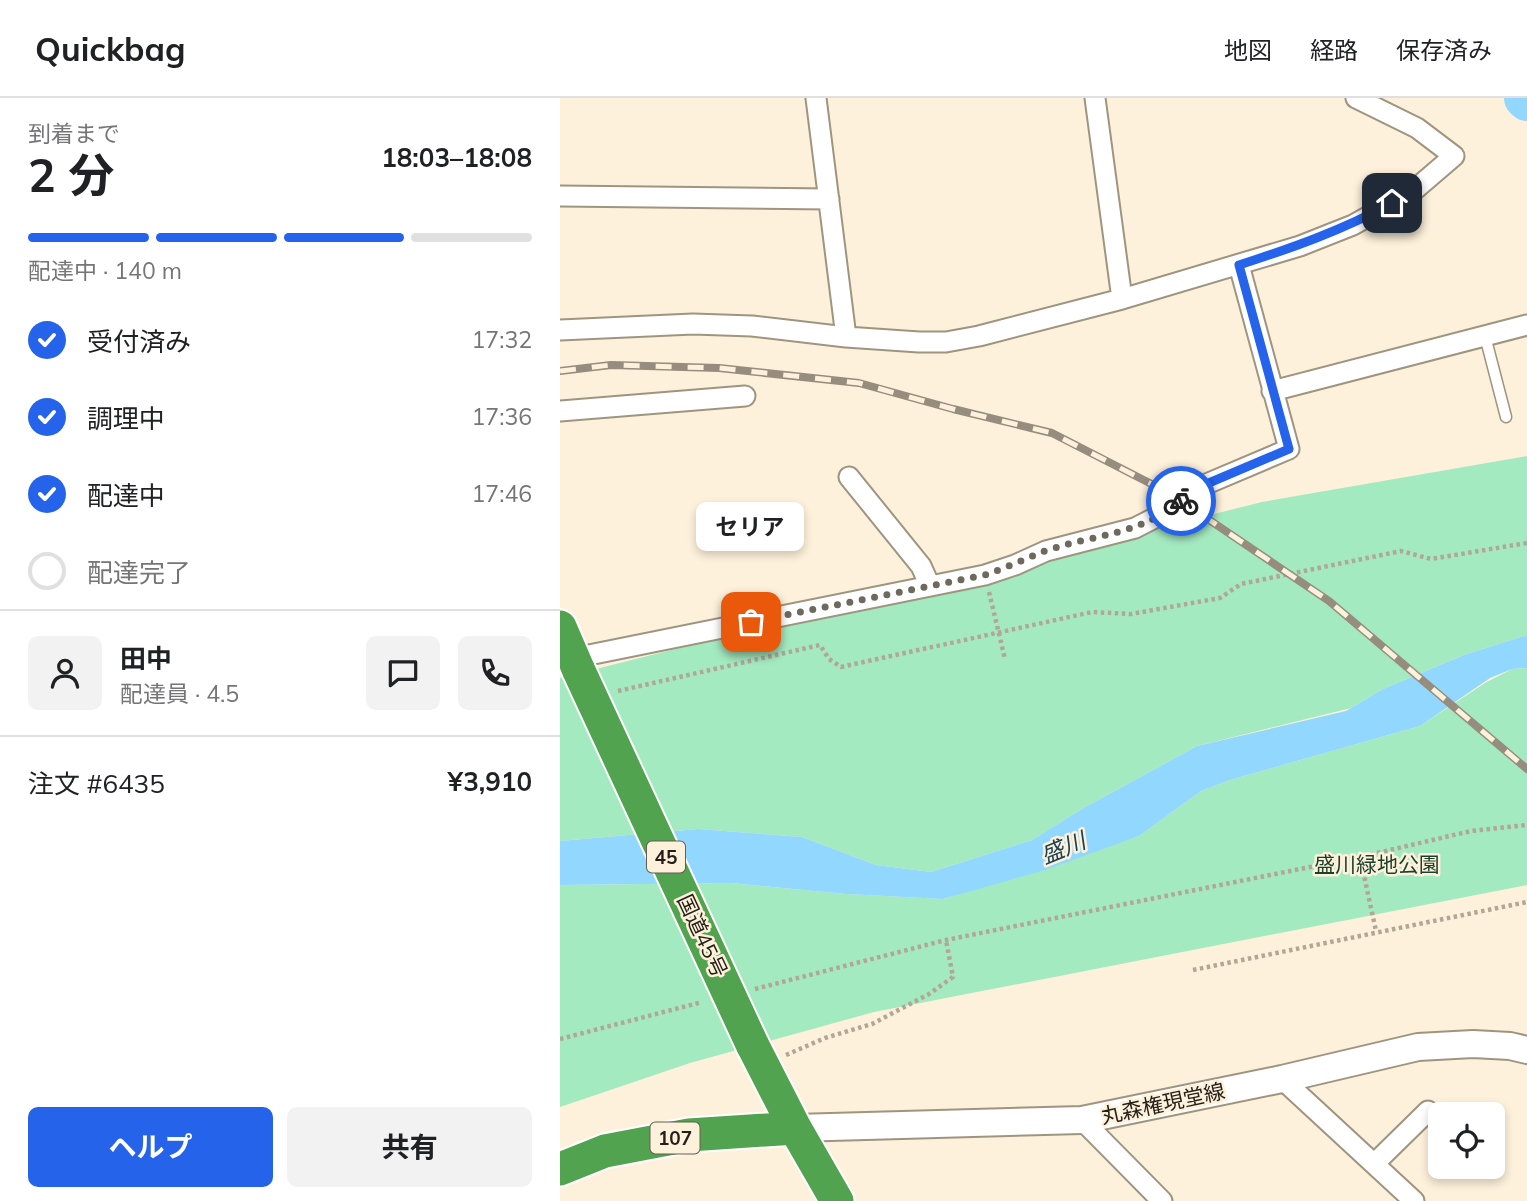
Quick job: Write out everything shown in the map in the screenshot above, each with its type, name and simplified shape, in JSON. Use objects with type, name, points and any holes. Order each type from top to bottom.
[{"type":"highway","name":"国道45号","points":[[560,627],[570,663],[757,1055],[795,1128]]},
{"type":"highway","name":"107","points":[[560,1169],[605,1151],[690,1135],[795,1128]]},
{"type":"highway","name":"45","points":[[795,1128],[837,1201]]},
{"type":"main road","name":"丸森権現堂線","points":[[795,1128],[1082,1120],[1282,1079],[1418,1047],[1473,1044],[1527,1050]]},
{"type":"street","points":[[816,98],[846,337]]},
{"type":"street","points":[[1095,98],[1122,299]]},
{"type":"street","points":[[560,330],[693,324],[751,326],[846,337],[946,342],[1122,299],[1239,265],[1300,246],[1353,225],[1412,192],[1454,156],[1417,128],[1356,98]]},
{"type":"street","points":[[560,196],[830,199]]},
{"type":"street","points":[[570,663],[985,575],[1046,551],[1136,528],[1170,510],[1197,488],[1289,449],[1239,265]]},
{"type":"street","points":[[1272,391],[1527,326]]},
{"type":"street","points":[[560,411],[745,396]]},
{"type":"street","points":[[849,477],[921,566],[930,586]]},
{"type":"street","points":[[1282,1079],[1415,1201]]},
{"type":"street","points":[[1374,1164],[1428,1111]]},
{"type":"street","points":[[1082,1120],[1162,1201]]},
{"type":"lane","points":[[1485,336],[1506,417]]},
{"type":"path","points":[[612,693],[820,645],[829,659],[841,667],[1092,612],[1132,614],[1220,598],[1241,584],[1365,557],[1401,551],[1431,559],[1527,543]]},
{"type":"path","points":[[985,575],[1005,659]]},
{"type":"path","points":[[747,991],[946,940],[1360,857],[1471,831],[1527,825]]},
{"type":"path","points":[[1360,857],[1376,932]]},
{"type":"path","points":[[1193,970],[1527,902]]},
{"type":"path","points":[[757,1055],[872,1024],[929,994],[953,977],[946,940]]},
{"type":"path","points":[[560,1039],[707,1001]]},
{"type":"green space","points":[[1527,456],[1527,635],[1464,655],[1383,689],[1351,708],[1197,746],[1080,810],[1032,840],[931,872],[876,865],[802,837],[698,829],[560,841],[560,678],[1262,502]]},
{"type":"green space","name":"盛川緑地公園","points":[[1527,668],[1527,885],[874,1012],[690,1063],[560,1107],[560,885],[731,883],[846,894],[944,899],[1139,836],[1201,791],[1230,780],[1420,726],[1485,683],[1512,669]]},
{"type":"water","name":"盛川","points":[[1527,635],[1527,668],[1512,669],[1490,678],[1420,726],[1230,780],[1201,791],[1139,836],[1045,870],[943,899],[846,894],[731,883],[560,885],[560,841],[698,829],[802,837],[876,865],[931,872],[1032,840],[1080,810],[1197,746],[1346,711],[1383,689],[1464,655]]},
{"type":"railway","points":[[560,371],[611,365],[719,368],[859,383],[1052,433],[1171,494],[1329,601],[1527,769]]},
{"type":"way so far","points":[[751,622],[985,575],[1046,551],[1136,528],[1181,501]]},
{"type":"place","name":"セリア","points":[[751,622]]},
{"type":"route","points":[[1181,501],[1197,488],[1289,449],[1239,265],[1300,246],[1353,225],[1392,203]]}]
